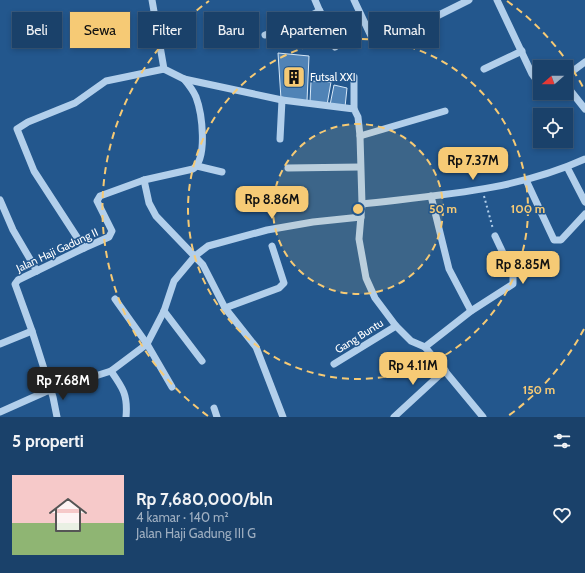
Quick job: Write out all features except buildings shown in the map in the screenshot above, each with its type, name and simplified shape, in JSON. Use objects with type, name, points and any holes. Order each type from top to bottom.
[{"type":"street","points":[[152,0],[164,69]]},
{"type":"street","points":[[265,35],[288,28],[320,11],[315,0]]},
{"type":"street","points":[[354,0],[369,32]]},
{"type":"street","points":[[439,15],[469,0]]},
{"type":"street","points":[[497,0],[533,75]]},
{"type":"street","points":[[484,69],[522,51]]},
{"type":"street","points":[[573,71],[585,62]]},
{"type":"street","points":[[84,248],[34,171],[17,130],[19,126],[75,103],[106,81],[164,69],[184,79],[282,100],[354,109]]},
{"type":"street","points":[[354,77],[354,109],[358,117],[360,136],[362,204],[359,239],[366,278],[375,298],[396,326],[411,341],[425,347],[483,417]]},
{"type":"street","points":[[184,79],[193,90],[201,116],[202,153],[197,166],[222,172]]},
{"type":"street","points":[[573,94],[585,109]]},
{"type":"street","points":[[280,139],[282,100]]},
{"type":"street","points":[[360,136],[445,111]]},
{"type":"street","points":[[362,204],[482,189],[526,180],[567,167],[585,159]]},
{"type":"street","name":"Jalan Haji Gadung II","points":[[32,331],[15,284],[18,280],[109,237],[112,231],[97,201],[100,196],[144,180],[193,169],[197,166]]},
{"type":"street","points":[[288,168],[360,167]]},
{"type":"street","points":[[567,167],[585,202]]},
{"type":"street","points":[[144,180],[149,203],[156,216],[203,265],[225,308],[256,347],[283,417]]},
{"type":"street","points":[[526,180],[554,240],[561,240],[585,214]]},
{"type":"street","points":[[431,196],[449,269],[471,311]]},
{"type":"street","points":[[0,200],[13,230],[37,271]]},
{"type":"street","points":[[0,412],[51,390],[111,371],[148,344],[164,310],[174,281],[196,256],[208,246],[220,241],[313,222],[361,217]]},
{"type":"street","points":[[425,347],[471,311],[514,281],[514,274],[495,236]]},
{"type":"street","points":[[225,308],[279,288],[284,283],[272,246]]},
{"type":"street","points":[[115,299],[148,344],[172,387]]},
{"type":"street","points":[[164,310],[202,361]]},
{"type":"street","name":"Gang Buntu","points":[[334,364],[396,326]]},
{"type":"street","points":[[0,344],[32,331],[51,390],[57,417]]},
{"type":"street","points":[[394,417],[445,370]]},
{"type":"street","points":[[111,371],[124,389],[128,403],[126,417]]},
{"type":"street","points":[[214,408],[217,417]]},
{"type":"path","points":[[482,189],[495,236]]},
{"type":"place","name":"Futsal XXI","points":[[294,77]]}]
